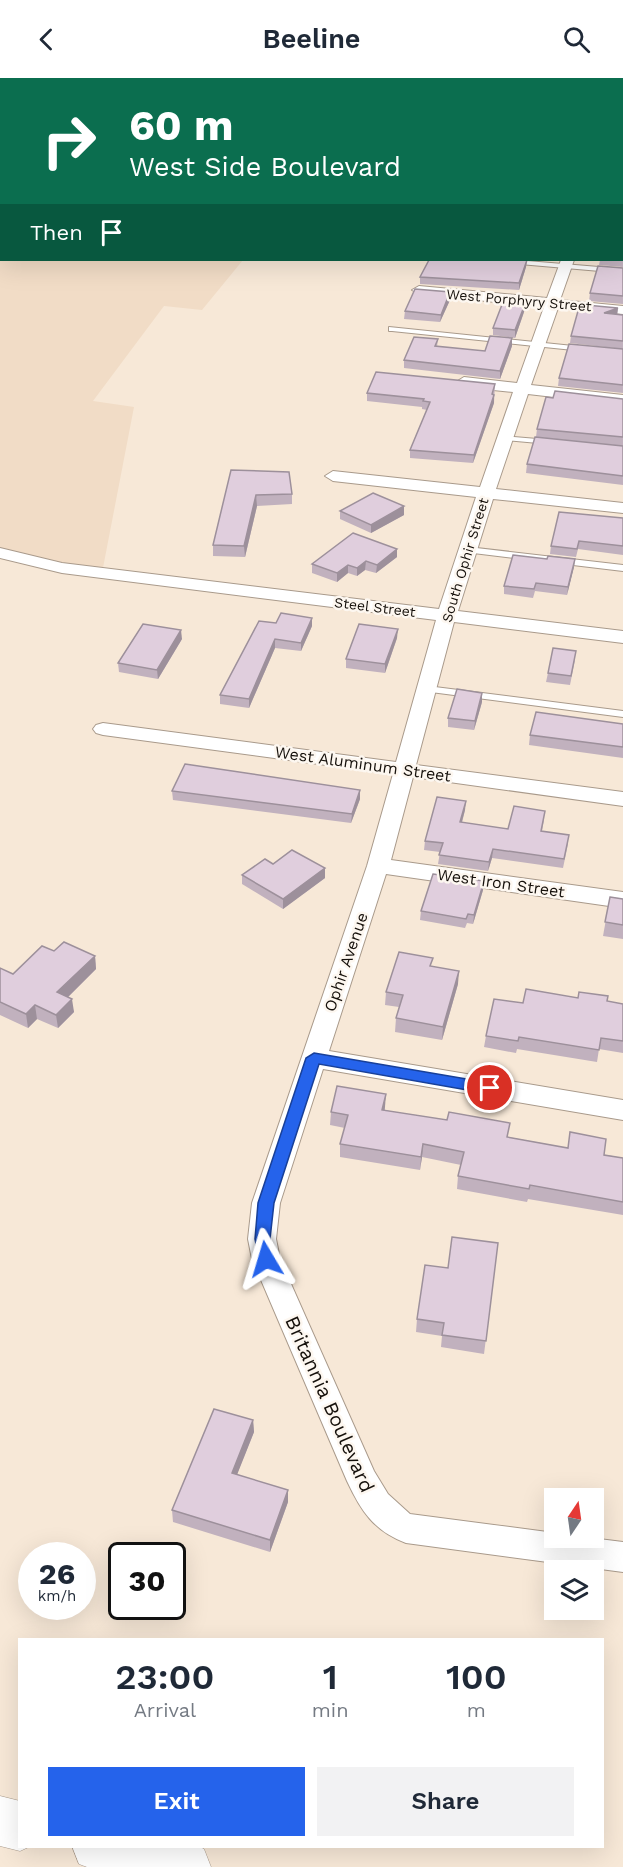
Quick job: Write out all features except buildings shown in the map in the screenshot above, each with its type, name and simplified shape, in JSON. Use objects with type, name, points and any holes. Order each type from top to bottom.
[{"type":"highway","points":[[0,1821],[18,1826]]},
{"type":"highway","points":[[105,1848],[186,1867]]},
{"type":"street","name":"South Ophir Street","points":[[378,866],[447,615],[566,262]]},
{"type":"street","name":"West Porphyry Street","points":[[415,290],[623,310]]},
{"type":"street","points":[[452,381],[623,400]]},
{"type":"street","points":[[333,476],[623,508]]},
{"type":"street","name":"Steel Street","points":[[0,553],[62,567],[623,637]]},
{"type":"street","name":"West Aluminum Street","points":[[103,729],[623,799]]},
{"type":"street","name":"West Iron Street","points":[[378,866],[623,900]]},
{"type":"street","name":"Ophir Avenue","points":[[314,1058],[378,866]]},
{"type":"street","points":[[314,1058],[623,1110]]},
{"type":"street","name":"Britannia Boulevard","points":[[314,1058],[266,1203],[262,1239],[271,1270],[358,1471],[374,1502],[388,1519],[406,1528],[623,1557]]},
{"type":"lane","points":[[532,261],[566,262],[623,271]]},
{"type":"lane","points":[[392,329],[591,350]]},
{"type":"lane","points":[[506,438],[564,444]]},
{"type":"lane","points":[[468,550],[623,568]]},
{"type":"lane","points":[[427,689],[623,714]]},
{"type":"shaded area","points":[[0,261],[242,261],[202,310],[164,306],[93,401],[134,407],[102,573],[0,553]]},
{"type":"route","points":[[266,1259],[262,1239],[266,1203],[314,1058],[490,1088]]}]
